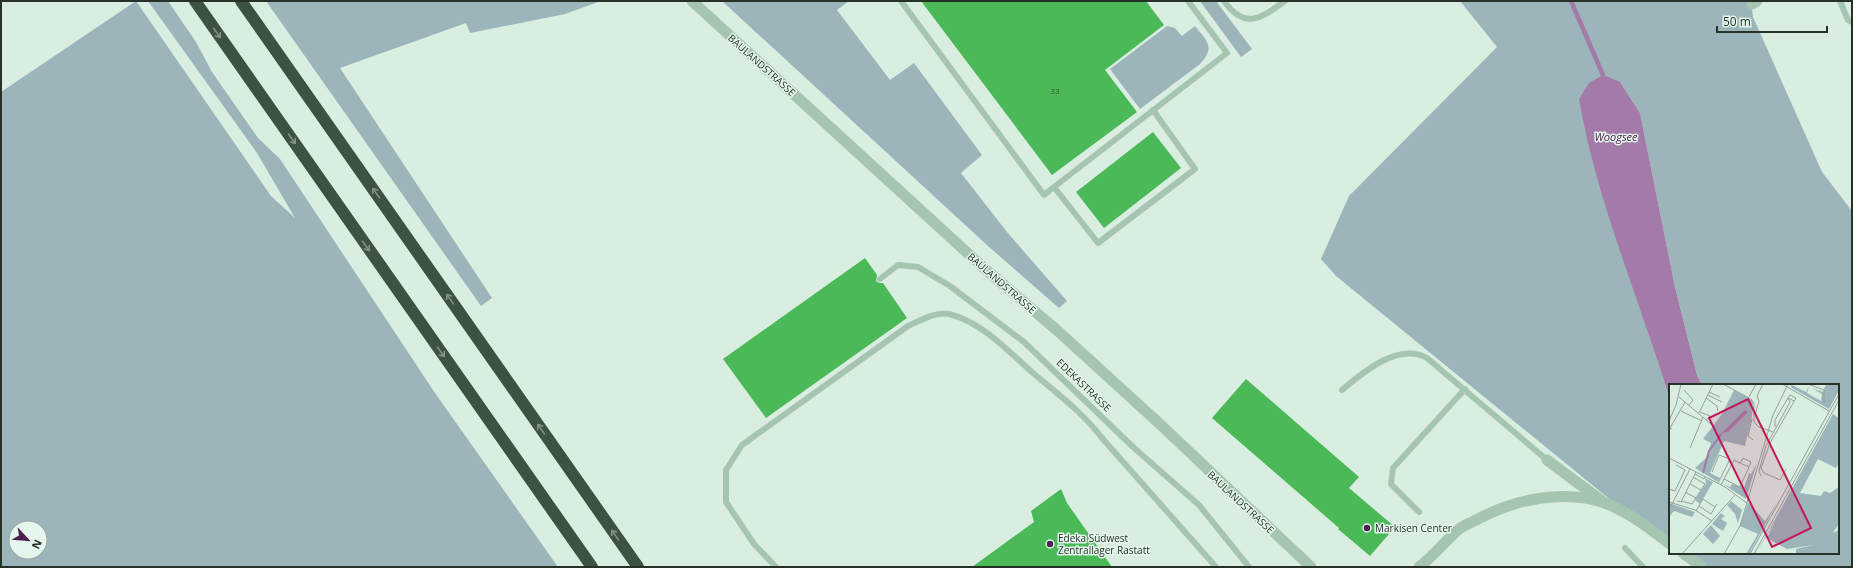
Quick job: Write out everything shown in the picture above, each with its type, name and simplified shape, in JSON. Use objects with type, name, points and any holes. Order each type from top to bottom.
[{"type":"highway","points":[[195,1],[592,567]]},
{"type":"highway","points":[[241,1],[638,567]]},
{"type":"street","name":"BAULANDSTRASSE","points":[[692,1],[985,268],[1059,332],[1162,426],[1311,567]]},
{"type":"street","points":[[1547,460],[1605,503],[1630,515],[1669,543]]},
{"type":"street","points":[[1422,566],[1460,529],[1495,510],[1522,501],[1549,497],[1578,498],[1605,503]]},
{"type":"street","points":[[1684,554],[1702,567]]},
{"type":"lane","points":[[901,1],[1044,195],[1226,53],[1188,1]]},
{"type":"lane","points":[[1224,1],[1232,12],[1240,18],[1262,17],[1285,1]]},
{"type":"lane","points":[[1840,1],[1848,20],[1852,22]]},
{"type":"lane","points":[[1054,187],[1098,243],[1195,169],[1153,110]]},
{"type":"lane","name":"EDEKASTRASSE","points":[[880,279],[898,265],[918,267],[950,286],[1024,342],[1133,447],[1200,505],[1249,567]]},
{"type":"lane","points":[[776,567],[754,544],[726,502],[726,470],[742,445],[908,326],[932,316],[947,313],[970,322],[992,337],[1088,420],[1102,438],[1216,567]]},
{"type":"lane","points":[[1342,390],[1368,368],[1406,353],[1419,353],[1465,389],[1547,460]]},
{"type":"lane","points":[[1419,512],[1391,484],[1394,468],[1465,389]]},
{"type":"lane","points":[[1625,548],[1643,567]]},
{"type":"shaded area","points":[[136,1],[271,196],[295,218],[257,153],[148,1],[168,1],[196,42],[212,72],[258,138],[280,159],[435,393],[558,567],[1,567],[1,92]]},
{"type":"shaded area","points":[[266,1],[601,1],[565,14],[470,33],[466,23],[340,68],[492,298],[481,306]]},
{"type":"shaded area","points":[[722,1],[849,1],[837,10],[890,80],[914,63],[982,155],[961,173],[1007,232],[1067,301],[1059,308],[988,246]]},
{"type":"shaded area","points":[[1200,1],[1216,1],[1252,49],[1241,57]]},
{"type":"shaded area","points":[[1460,1],[1751,1],[1753,17],[1822,172],[1852,211],[1852,567],[1702,567],[1684,554],[1839,554],[1839,384],[1702,384],[1697,375],[1675,287],[1640,113],[1620,82],[1651,339],[1669,397],[1669,543],[1629,515],[1336,276],[1321,259],[1349,196],[1497,47]]},
{"type":"shaded area","points":[[1167,26],[1175,28],[1182,36],[1195,26],[1208,44],[1208,53],[1200,64],[1140,109],[1110,69]]},
{"type":"water","name":"Woogsee","points":[[1603,75],[1620,82],[1640,113],[1675,287],[1697,375],[1702,384],[1669,384],[1669,397],[1608,214],[1587,138],[1579,99],[1589,83]]},
{"type":"building","points":[[921,1],[1146,1],[1164,25],[1105,70],[1137,112],[1052,175]]},
{"type":"building","points":[[1153,132],[1181,168],[1104,228],[1076,192]]},
{"type":"building","points":[[865,258],[877,275],[876,281],[883,283],[907,318],[766,418],[723,359]]},
{"type":"building","points":[[1246,379],[1359,477],[1349,488],[1395,527],[1370,556],[1212,418]]},
{"type":"building","name":"Edeka Südwest Zentrallager Rastatt","points":[[1061,489],[1067,503],[1112,567],[972,567],[1034,522],[1031,511]]},
{"type":"waterway","points":[[1571,1],[1603,75]]},
{"type":"place","name":"Markisen Center","points":[[1367,528]]},
{"type":"place","name":"Edeka Südwest Zentrallager Rastatt","points":[[1050,544]]}]
